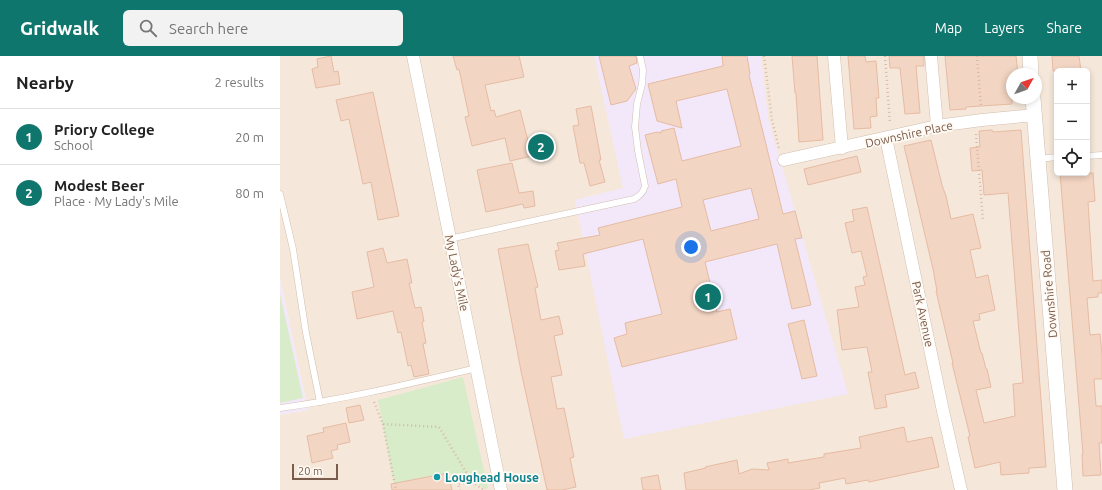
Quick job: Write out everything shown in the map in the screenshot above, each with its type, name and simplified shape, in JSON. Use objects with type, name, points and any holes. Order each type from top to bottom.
[{"type":"street","name":"My Lady's Mile","points":[[413,56],[501,490]]},
{"type":"street","points":[[834,56],[842,148]]},
{"type":"street","points":[[932,56],[937,126]]},
{"type":"street","points":[[1030,56],[1031,68]]},
{"type":"street","name":"Downshire Road","points":[[1034,104],[1065,490]]},
{"type":"street","name":"Downshire Place","points":[[784,160],[937,126],[1035,115]]},
{"type":"street","name":"Park Avenue","points":[[888,137],[943,410],[961,490]]},
{"type":"lane","points":[[449,239],[634,199],[639,196],[644,191],[635,127],[637,104],[642,84],[643,70],[640,56]]},
{"type":"lane","points":[[1090,156],[1102,155]]},
{"type":"lane","points":[[1038,159],[1054,158]]},
{"type":"lane","points":[[280,194],[293,249],[306,333],[320,402]]},
{"type":"lane","points":[[280,408],[370,393],[477,368]]},
{"type":"path","points":[[764,56],[772,120],[784,160]]},
{"type":"path","points":[[885,56],[888,137]]},
{"type":"path","points":[[976,56],[983,221]]},
{"type":"path","points":[[370,393],[384,424],[396,490]]},
{"type":"path","points":[[384,424],[439,427],[472,482],[484,490]]},
{"type":"path","points":[[460,490],[458,484],[472,482]]},
{"type":"shaded area","points":[[280,56],[1102,56],[1102,490],[280,490],[280,415],[308,410],[280,279]]},
{"type":"shaded area","points":[[594,56],[761,56],[768,118],[848,394],[624,439],[575,200],[623,188]]},
{"type":"shaded area","points":[[280,279],[308,410],[280,415]]},
{"type":"green space","points":[[280,294],[303,398],[280,403]]},
{"type":"green space","points":[[463,377],[488,488],[485,489],[473,480],[448,473],[401,482],[395,490],[378,400]]},
{"type":"building","points":[[331,56],[334,72],[338,71],[340,84],[316,88],[312,69],[318,67],[317,59]]},
{"type":"building","points":[[453,56],[519,56],[524,77],[485,85],[491,111],[494,110],[496,117],[520,110],[532,156],[510,161],[505,138],[472,146],[465,117],[469,116],[459,69],[457,70]]},
{"type":"building","points":[[599,56],[636,56],[637,63],[629,66],[636,89],[627,101],[611,105]]},
{"type":"building","points":[[722,56],[747,56],[749,75],[783,214],[795,211],[802,238],[795,239],[811,305],[792,309],[777,244],[705,262],[717,312],[730,309],[737,339],[622,367],[614,338],[627,334],[625,323],[662,314],[643,239],[583,254],[585,266],[559,270],[555,251],[559,250],[557,243],[600,235],[598,228],[682,207],[676,179],[658,184],[645,135],[657,132],[661,133],[661,131],[674,128],[682,161],[741,146],[727,89],[676,101],[682,128],[657,121],[648,84],[723,66]],"holes":[[[751,188],[759,219],[711,231],[703,200]]]},
{"type":"building","points":[[792,56],[817,56],[823,140],[799,142]]},
{"type":"building","points":[[848,56],[865,56],[866,62],[876,61],[879,98],[876,98],[877,116],[870,117],[871,128],[854,129]]},
{"type":"building","points":[[889,56],[924,56],[924,66],[916,66],[920,113],[905,114],[900,68],[890,68]]},
{"type":"building","points":[[945,56],[1016,56],[1017,68],[1006,68],[1006,104],[1012,104],[966,107],[966,109],[950,110]]},
{"type":"building","points":[[1052,56],[1079,56],[1081,68],[1054,68],[1053,71]]},
{"type":"building","points":[[373,92],[399,216],[378,220],[371,182],[363,184],[349,119],[341,121],[336,100]]},
{"type":"building","points":[[591,106],[601,160],[599,160],[605,182],[590,186],[584,163],[580,163],[573,126],[579,125],[576,109]]},
{"type":"building","points":[[992,130],[993,132],[1021,130],[1046,467],[1029,468],[1029,473],[1001,475],[1000,462],[975,468],[968,437],[970,436],[952,363],[936,291],[933,269],[904,146],[931,140],[951,219],[973,214],[981,248],[970,250],[976,278],[988,275],[995,310],[979,314],[980,320],[973,321],[991,387],[976,390],[984,423],[1015,416],[1013,384],[1023,383],[1008,193],[984,195],[982,170],[972,171],[970,148],[980,147],[979,131]]},
{"type":"building","points":[[857,156],[861,172],[808,185],[804,169]]},
{"type":"building","points":[[512,163],[519,193],[533,191],[535,206],[524,208],[523,204],[486,212],[477,170]]},
{"type":"building","points":[[1090,173],[1093,173],[1095,201],[1088,202],[1093,281],[1102,280],[1102,293],[1098,293],[1098,297],[1087,298],[1090,335],[1100,334],[1102,354],[1102,379],[1094,379],[1096,406],[1102,406],[1102,443],[1099,443],[1101,475],[1083,476],[1083,454],[1060,176],[1090,176]]},
{"type":"building","points":[[867,207],[905,375],[915,372],[919,388],[885,395],[887,407],[875,409],[868,372],[872,372],[867,347],[842,350],[837,310],[859,307],[855,287],[865,285],[863,277],[867,276],[861,251],[852,253],[845,223],[854,221],[852,210]]},
{"type":"building","points":[[528,244],[538,287],[535,288],[541,320],[559,316],[563,334],[554,336],[562,375],[551,377],[557,409],[564,408],[574,457],[570,458],[576,487],[562,490],[547,490],[521,371],[498,249]]},
{"type":"building","points":[[383,248],[387,263],[407,259],[412,283],[409,283],[415,308],[421,307],[424,321],[422,322],[426,343],[423,344],[429,374],[414,377],[411,365],[408,366],[401,332],[398,333],[393,311],[357,319],[352,292],[374,287],[367,252]]},
{"type":"building","points":[[804,320],[817,376],[802,379],[788,324]]},
{"type":"building","points":[[360,405],[364,420],[349,423],[346,408]]},
{"type":"building","points":[[346,423],[350,442],[337,445],[338,449],[331,451],[333,458],[312,463],[307,436],[324,432],[323,428]]},
{"type":"building","points":[[904,427],[907,442],[932,437],[939,467],[869,482],[868,480],[846,484],[845,478],[819,483],[820,488],[809,490],[686,490],[684,473],[737,460],[739,474],[752,469],[769,470],[767,463],[788,459],[788,463],[824,457],[824,454],[861,448],[859,437]]},
{"type":"building","name":"Loughead House","points":[[448,473],[452,490],[392,490],[391,484]]},
{"type":"building","points":[[658,475],[661,490],[643,490],[641,478]]},
{"type":"place","name":"Modest Beer","points":[[541,147]]},
{"type":"place","name":"Priory College","points":[[708,297]]},
{"type":"place","name":"Loughead House","points":[[437,477]]}]
